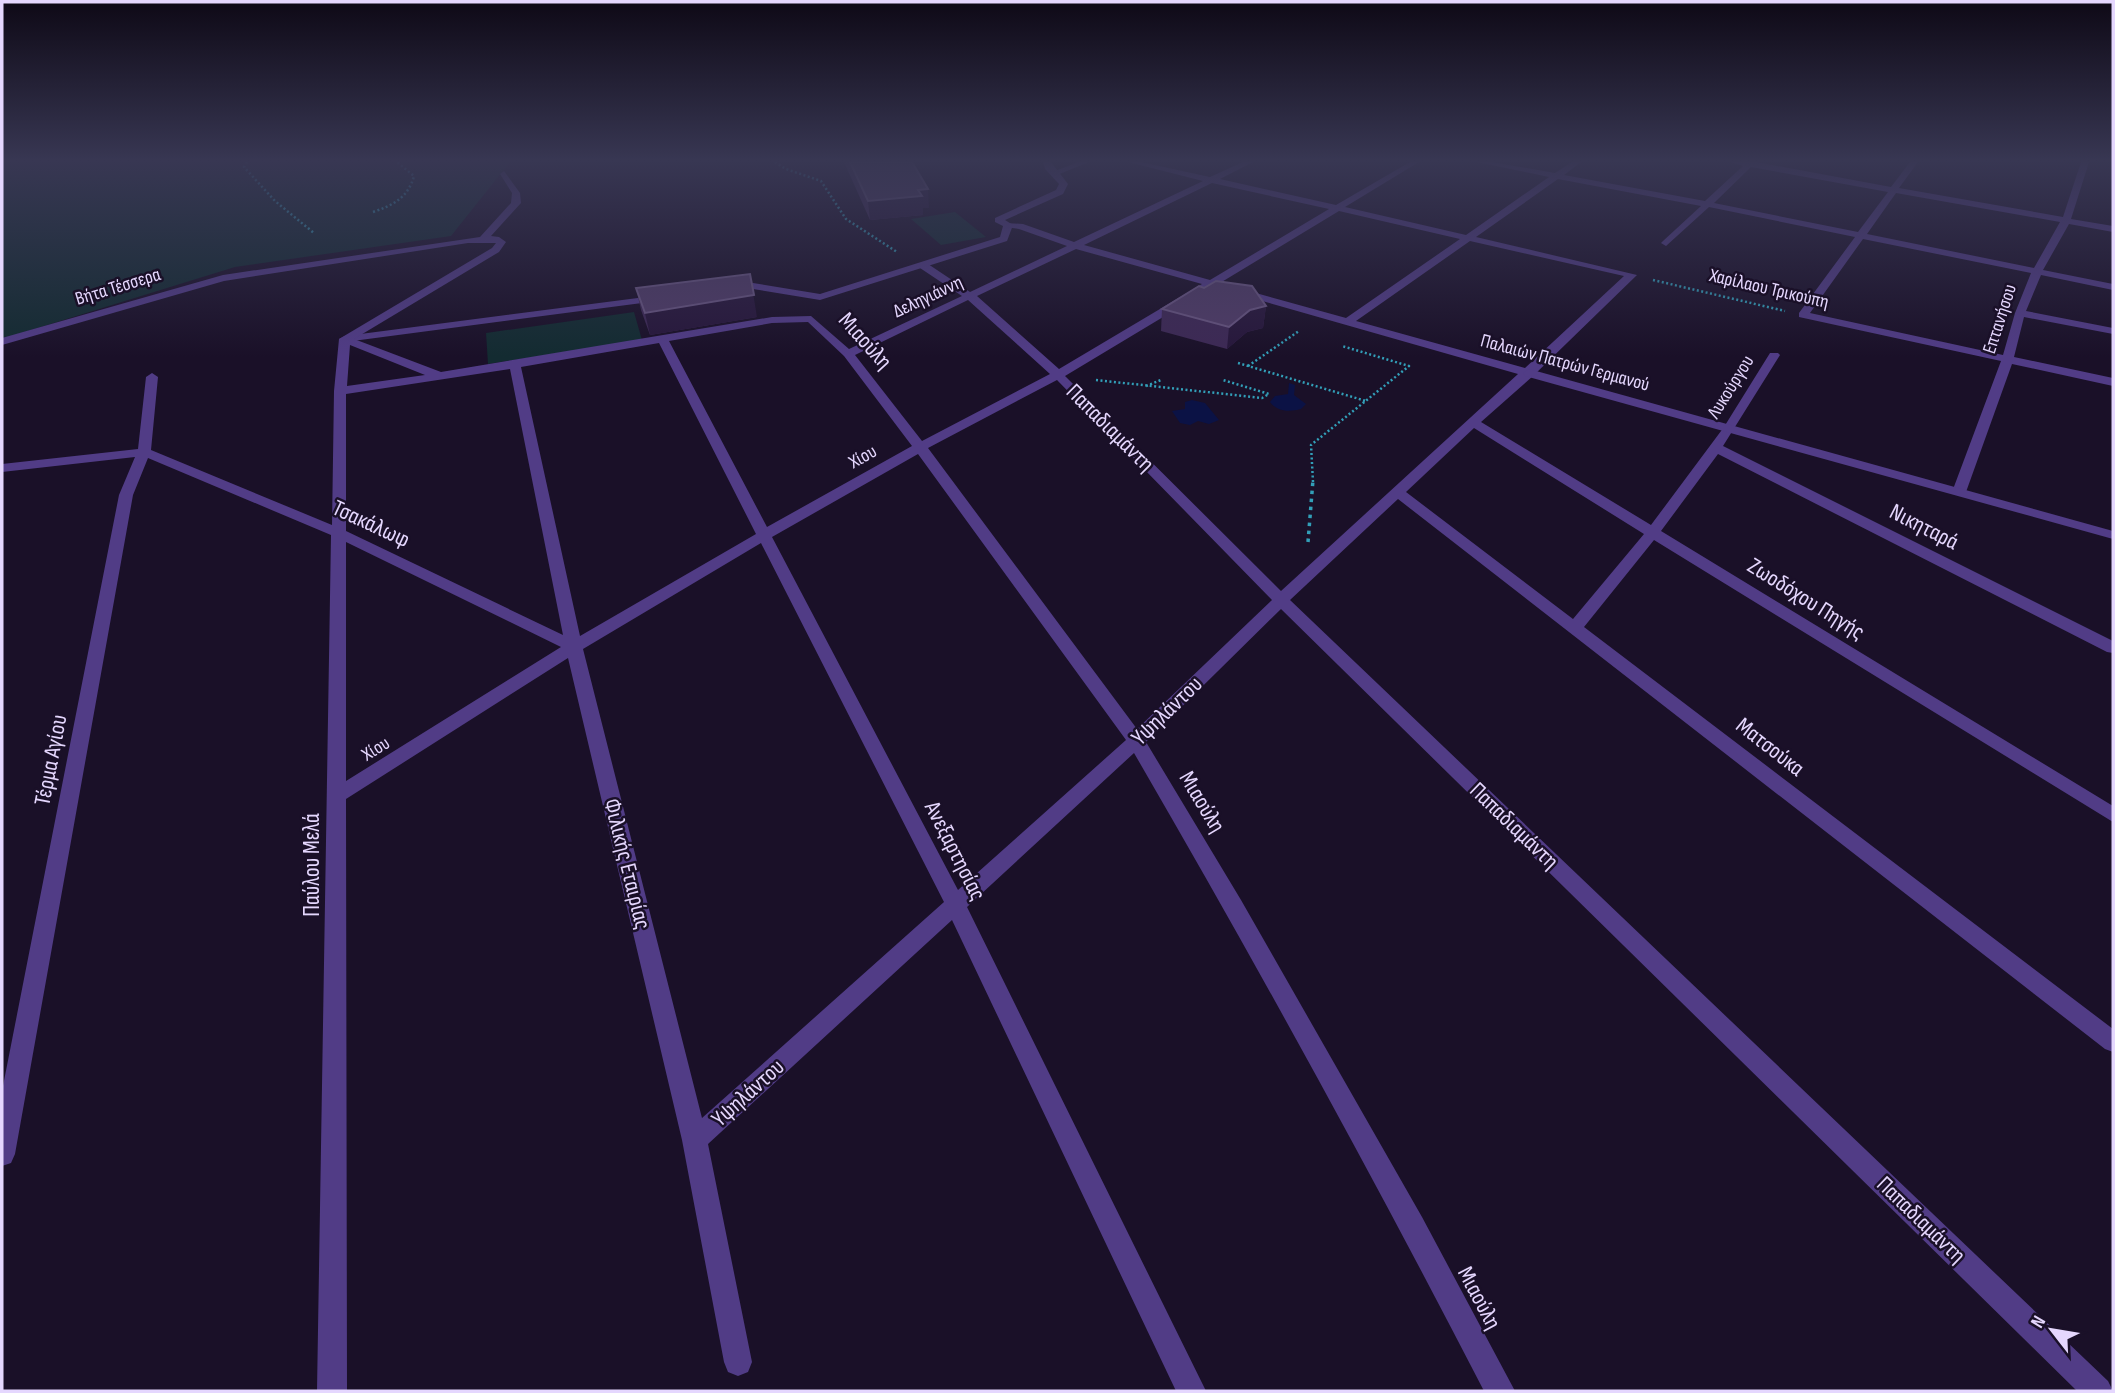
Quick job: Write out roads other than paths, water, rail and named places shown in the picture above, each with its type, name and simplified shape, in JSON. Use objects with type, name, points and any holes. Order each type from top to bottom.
[{"type":"street","points":[[483,239],[494,227]]},
{"type":"street","points":[[712,291],[753,286],[820,297],[1004,239],[1007,227]]},
{"type":"street","name":"Παλαιών Πατρών Γερμανού","points":[[1023,227],[1074,245],[2113,535]]},
{"type":"street","name":"Δεληγιάννη","points":[[848,354],[1112,227]]},
{"type":"street","name":"Χίου","points":[[337,796],[574,647],[765,534],[920,447],[1058,375],[1305,227]]},
{"type":"street","points":[[1415,227],[1467,239]]},
{"type":"street","points":[[1347,321],[1484,227]]},
{"type":"street","points":[[1666,243],[1683,227]]},
{"type":"street","points":[[1813,227],[2113,286]]},
{"type":"street","points":[[1859,237],[1867,227]]},
{"type":"street","name":"Επτανήσου","points":[[1959,492],[2007,360],[2020,313],[2037,272],[2063,227]]},
{"type":"street","name":"Χαρίλαου Τρικούπη","points":[[1859,237],[1802,315],[2113,382]]},
{"type":"street","points":[[345,338],[496,250],[501,242],[483,239]]},
{"type":"street","name":"Βήτα Τέσσερα","points":[[2,342],[223,278],[483,239]]},
{"type":"street","name":"Υψηλάντου","points":[[695,1140],[1136,741],[1281,600],[1632,275],[1467,239]]},
{"type":"street","name":"Παπαδιαμάντη","points":[[924,266],[971,297],[1058,375],[1281,600],[2098,1391]]},
{"type":"street","points":[[345,338],[671,296]]},
{"type":"street","points":[[2020,313],[2113,331]]},
{"type":"street","name":"Μιαούλη","points":[[663,340],[772,320],[811,320],[848,354],[920,447],[1136,741],[1179,809],[1413,1226],[1500,1391]]},
{"type":"street","points":[[345,338],[441,377]]},
{"type":"street","name":"Παύλου Μελά","points":[[332,1391],[340,391],[345,338]]},
{"type":"street","points":[[340,391],[663,340]]},
{"type":"street","name":"Ανεξαρτησίας","points":[[663,340],[956,906],[1191,1391]]},
{"type":"street","name":"Λυκούργου","points":[[1575,627],[1653,532],[1730,428],[1774,355]]},
{"type":"street","name":"Φιλικής Εταιρίας","points":[[515,365],[574,647],[695,1140],[738,1362]]},
{"type":"street","name":"Τέρμα Αγίου","points":[[2,1154],[126,495],[144,452],[152,377]]},
{"type":"street","name":"Ζωοδόχου Πηγής","points":[[1474,423],[2113,815]]},
{"type":"street","name":"Νικηταρά","points":[[1715,447],[2113,648]]},
{"type":"street","points":[[2,468],[144,452]]},
{"type":"street","name":"Τσακάλωφ","points":[[144,452],[339,533],[574,647]]},
{"type":"street","name":"Ματσούκα","points":[[1397,492],[2113,1042]]}]
